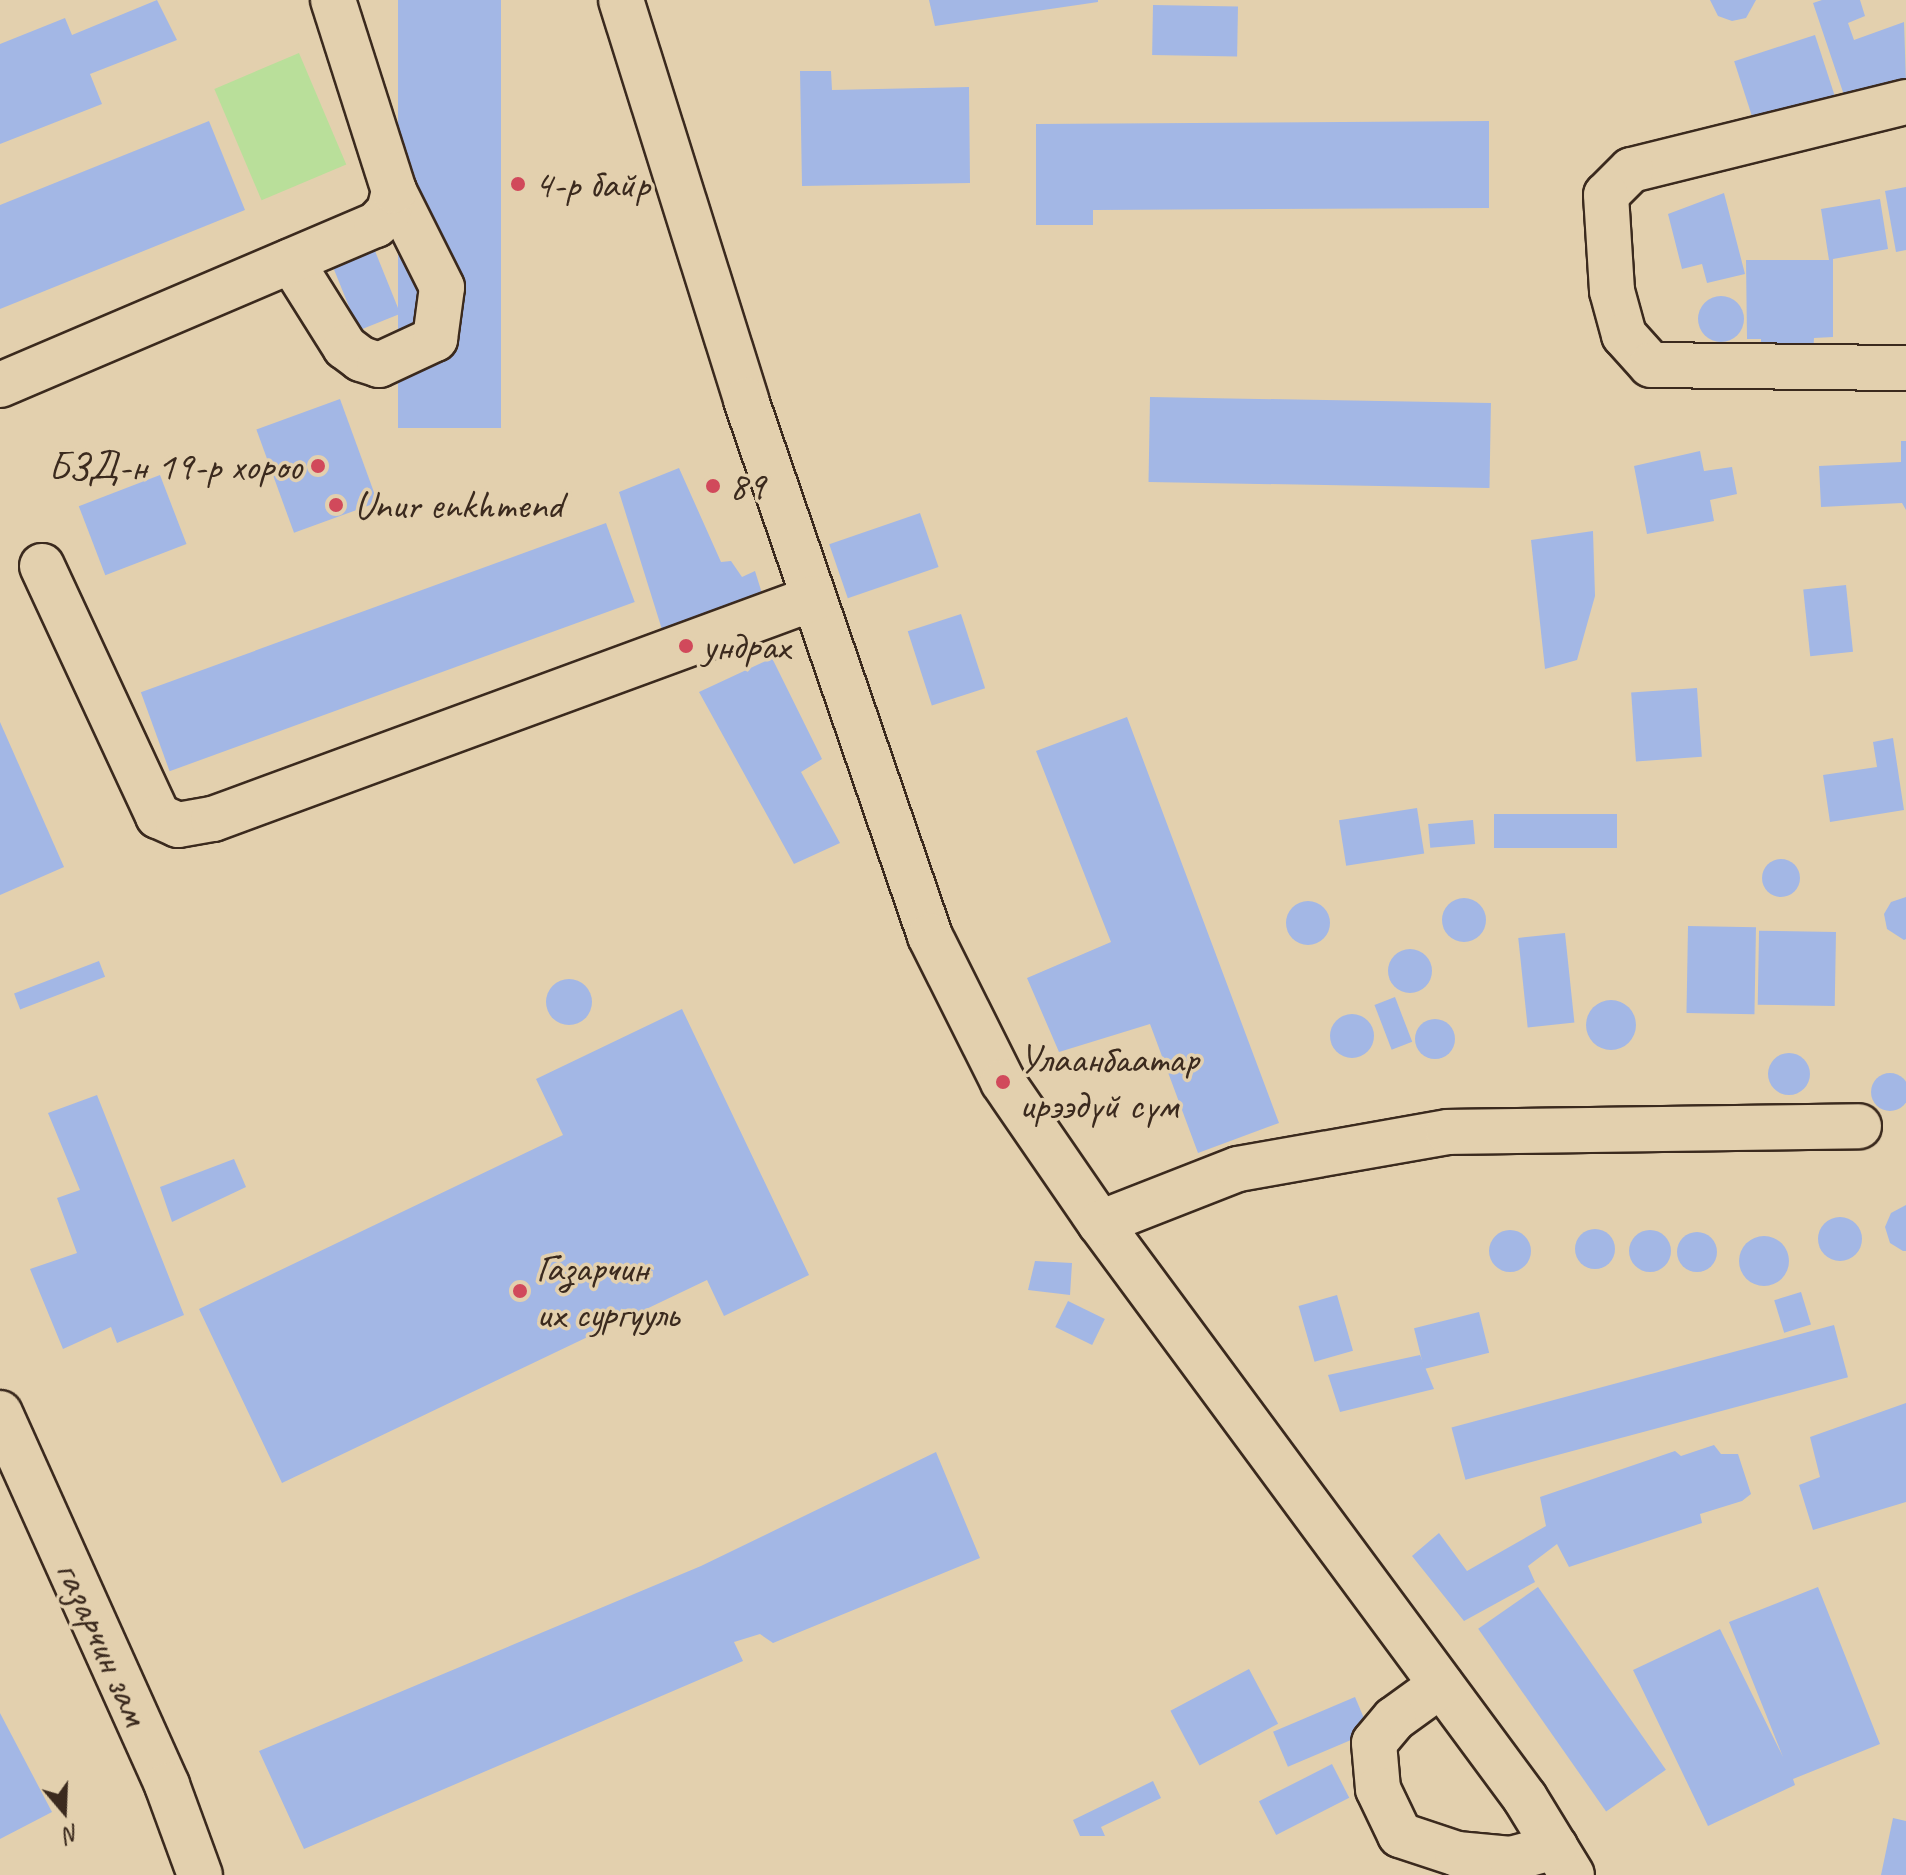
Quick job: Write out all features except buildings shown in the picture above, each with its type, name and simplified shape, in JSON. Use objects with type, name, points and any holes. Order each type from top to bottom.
[{"type":"street","points":[[291,261],[345,347],[361,359],[379,365],[435,339],[442,287],[394,191],[333,0]]},
{"type":"street","points":[[621,0],[814,598],[930,936],[1003,1082],[1100,1223],[1441,1685],[1564,1861]]},
{"type":"street","points":[[1906,102],[1631,170],[1606,195],[1612,291],[1624,335],[1651,365],[1906,368]]},
{"type":"street","points":[[0,385],[376,225],[389,211],[394,191]]},
{"type":"street","points":[[42,566],[158,816],[178,825],[213,819],[814,598]]},
{"type":"street","points":[[1100,1223],[1238,1169],[1448,1132],[1859,1126]]},
{"type":"street","name":"газарчин зам","points":[[0,1413],[167,1785],[200,1875]]},
{"type":"street","points":[[1441,1685],[1394,1719],[1374,1743],[1378,1789],[1400,1835],[1457,1854],[1564,1861]]},
{"type":"green space","points":[[299,53],[346,164],[262,200],[214,89]]},
{"type":"place","name":"4-р байр","points":[[518,184]]},
{"type":"place","name":"БЗД-н 19-р хороо","points":[[318,466]]},
{"type":"place","name":"89","points":[[713,486]]},
{"type":"place","name":"Unur enkhmend","points":[[336,505]]},
{"type":"place","name":"ундрах","points":[[686,646]]},
{"type":"place","name":"Улаанбаатар ирээдүй сүм","points":[[1003,1082]]},
{"type":"place","name":"Газарчин их сургууль","points":[[520,1291]]}]
